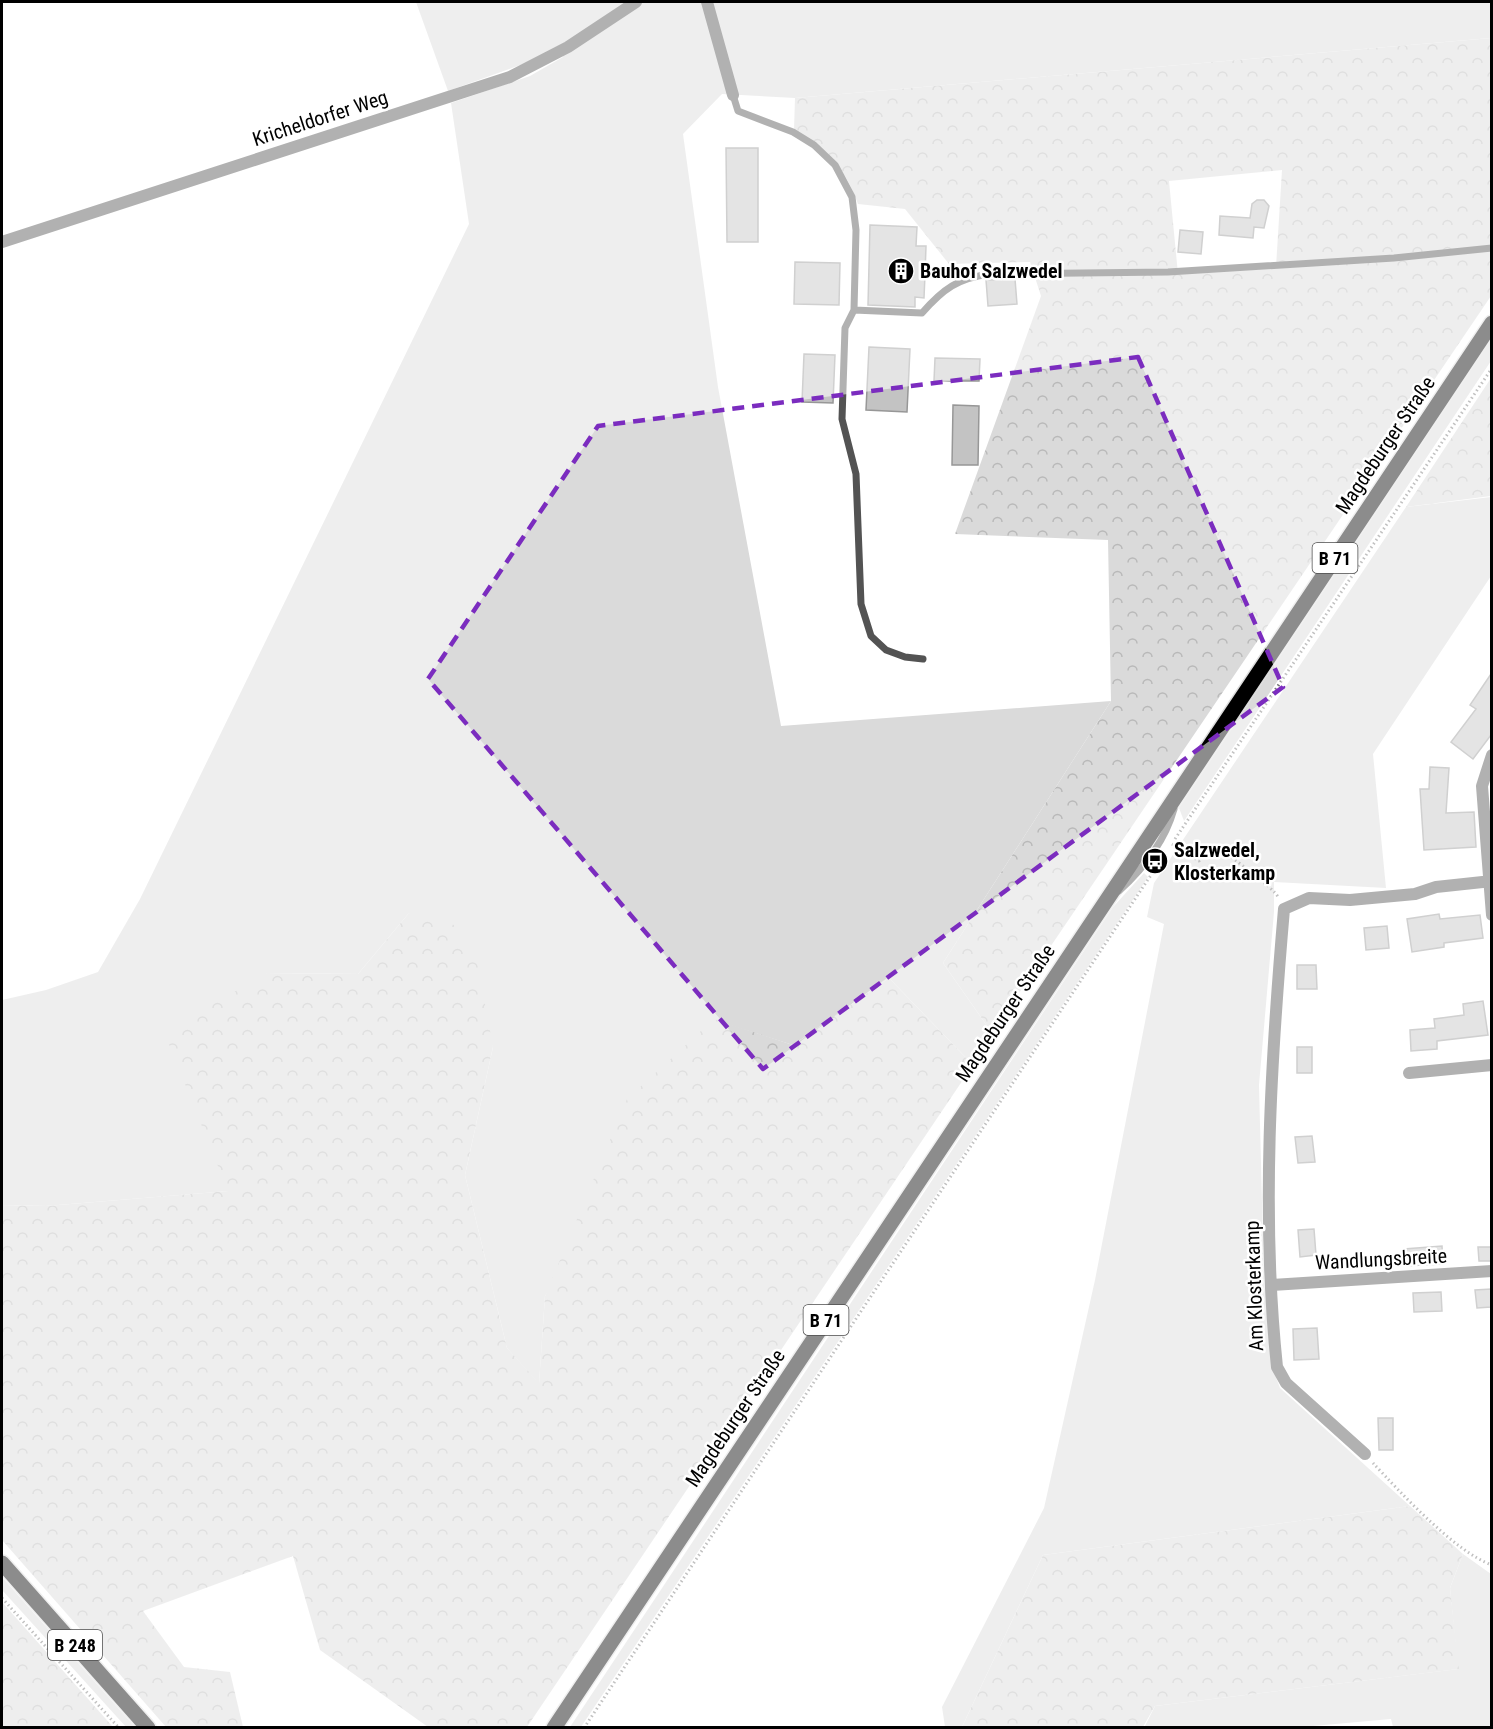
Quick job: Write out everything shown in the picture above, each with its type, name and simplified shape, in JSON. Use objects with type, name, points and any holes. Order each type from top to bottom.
[{"type":"main road","name":"Magdeburger Straße","points":[[554,1728],[1491,323]]},
{"type":"main road","name":"B 248","points":[[2,1563],[148,1728]]},
{"type":"street","name":"Kricheldorfer Weg","points":[[2,242],[510,77],[568,47],[636,2]]},
{"type":"street","points":[[707,2],[733,95]]},
{"type":"street","points":[[1491,755],[1482,786],[1491,915]]},
{"type":"street","points":[[1284,909],[1309,898],[1350,900],[1404,895],[1436,886],[1490,881]]},
{"type":"street","name":"Am Klosterkamp","points":[[1284,909],[1273,1040],[1270,1203],[1276,1355],[1280,1376],[1365,1454]]},
{"type":"street","points":[[1409,1073],[1491,1065]]},
{"type":"street","name":"Wandlungsbreite","points":[[1272,1285],[1491,1271]]},
{"type":"lane","points":[[733,95],[738,111],[803,137],[824,153],[843,176],[852,197],[856,230],[854,310],[845,328],[842,419],[848,434],[856,474],[864,620],[872,636],[886,650],[905,657],[923,659]]},
{"type":"lane","points":[[854,310],[922,313],[950,287],[967,277],[1016,273],[1271,266],[1491,248]]},
{"type":"path","points":[[1284,909],[1275,889],[1258,880],[1220,849],[1210,850],[1198,861],[1172,844],[1491,368]]},
{"type":"path","points":[[585,1728],[1159,864]]},
{"type":"path","points":[[1365,1454],[1430,1521],[1469,1552],[1491,1565]]},
{"type":"path","points":[[2,1598],[119,1728]]},
{"type":"highlighted area","points":[[1138,357],[1283,687],[763,1069],[428,679],[598,426]]},
{"type":"green space","points":[[416,2],[1491,2],[1491,38],[795,98],[722,94],[683,134],[718,387],[781,726],[1111,701],[943,963],[992,1033],[973,1065],[889,978],[793,1045],[714,1020],[545,1296],[539,1384],[507,1348],[465,1175],[493,1047],[409,913],[358,974],[267,973],[229,1191],[46,1206],[2,1205],[2,1000],[46,990],[98,972],[140,899],[469,224],[451,103],[530,76],[563,57],[558,46],[523,64],[448,91]]},
{"type":"green space","points":[[1491,38],[1491,296],[992,1033],[943,963],[1111,701],[1108,540],[955,534],[1041,296],[1030,262],[949,264],[905,209],[858,204],[847,179],[834,160],[794,129],[795,98]],"holes":[[[1282,170],[1276,267],[1178,274],[1169,181]]]},
{"type":"green space","points":[[1491,340],[1491,361],[1184,821],[1179,808]]},
{"type":"green space","points":[[1491,378],[1491,496],[1406,507]]},
{"type":"green space","points":[[1491,497],[1491,576],[1373,754],[1386,888],[1274,882],[1274,912],[1259,1085],[1264,1281],[1272,1366],[1280,1388],[1410,1506],[1043,1555],[962,1727],[945,1727],[942,1707],[1044,1508],[1095,1280],[1164,924],[1147,917],[1154,883],[1406,507]]},
{"type":"green space","points":[[1144,873],[1148,877],[581,1727],[570,1727],[1113,907]]},
{"type":"green space","points":[[409,913],[458,926],[477,961],[493,1047],[465,1175],[507,1348],[539,1383],[545,1296],[627,1099],[714,1019],[793,1045],[889,978],[973,1065],[527,1727],[428,1727],[320,1650],[293,1556],[143,1611],[184,1667],[230,1672],[243,1727],[166,1727],[2,1540],[2,1205],[46,1206],[228,1191],[164,1032],[267,973],[358,974]]},
{"type":"green space","points":[[1410,1506],[1463,1554],[1450,1588],[1459,1669],[1155,1706],[1143,1727],[962,1727],[1043,1555]]},
{"type":"green space","points":[[1463,1554],[1491,1574],[1491,1727],[1393,1727],[1391,1719],[1291,1728],[1144,1728],[1155,1706],[1458,1669],[1450,1588]]},
{"type":"green space","points":[[2,1577],[135,1727],[126,1727],[2,1590]]},
{"type":"green space","points":[[2,1602],[113,1727],[2,1727]]},
{"type":"building","points":[[726,148],[758,148],[758,242],[727,242]]},
{"type":"building","points":[[1257,200],[1264,200],[1269,206],[1264,228],[1254,227],[1253,238],[1219,235],[1220,216],[1250,218],[1252,204]]},
{"type":"building","name":"Bauhof Salzwedel","points":[[870,225],[917,227],[916,246],[926,246],[924,298],[915,297],[915,307],[868,305]]},
{"type":"building","points":[[1180,230],[1203,232],[1201,254],[1178,252]]},
{"type":"building","points":[[795,262],[840,263],[839,305],[794,304]]},
{"type":"building","points":[[1015,279],[1017,304],[988,306],[986,280]]},
{"type":"building","points":[[869,347],[910,349],[907,412],[866,410]]},
{"type":"building","points":[[804,354],[835,355],[833,403],[802,402]]},
{"type":"building","points":[[935,358],[980,359],[979,381],[934,381]]},
{"type":"building","points":[[953,405],[979,406],[978,465],[952,465]]},
{"type":"building","points":[[1491,674],[1491,735],[1473,759],[1451,742],[1476,709],[1470,705]]},
{"type":"building","points":[[1430,767],[1449,768],[1446,813],[1474,812],[1476,847],[1424,850],[1420,789],[1429,789]]},
{"type":"building","points":[[1439,914],[1440,919],[1480,915],[1483,938],[1444,943],[1444,947],[1412,952],[1407,919]]},
{"type":"building","points":[[1387,926],[1389,948],[1366,950],[1364,928]]},
{"type":"building","points":[[1297,965],[1316,965],[1317,989],[1297,989]]},
{"type":"building","points":[[1483,1001],[1488,1035],[1437,1041],[1437,1049],[1411,1051],[1410,1030],[1435,1028],[1434,1019],[1464,1015],[1463,1004]]},
{"type":"building","points":[[1297,1047],[1312,1047],[1312,1073],[1297,1073]]},
{"type":"building","points":[[1312,1136],[1315,1162],[1298,1163],[1295,1137]]},
{"type":"building","points":[[1314,1229],[1316,1255],[1300,1257],[1298,1230]]},
{"type":"building","points":[[1442,1246],[1443,1264],[1405,1266],[1404,1249]]},
{"type":"building","points":[[1478,1247],[1491,1247],[1491,1261],[1479,1261]]},
{"type":"building","points":[[1491,1289],[1491,1307],[1477,1308],[1475,1290]]},
{"type":"building","points":[[1441,1292],[1442,1311],[1414,1312],[1413,1293]]},
{"type":"building","points":[[1317,1328],[1319,1359],[1294,1360],[1293,1329]]},
{"type":"building","points":[[1378,1418],[1393,1418],[1393,1450],[1379,1450]]},
{"type":"place","name":"Bauhof Salzwedel","points":[[901,271]]},
{"type":"place","name":"Salzwedel, Klosterkamp","points":[[1155,861]]}]
